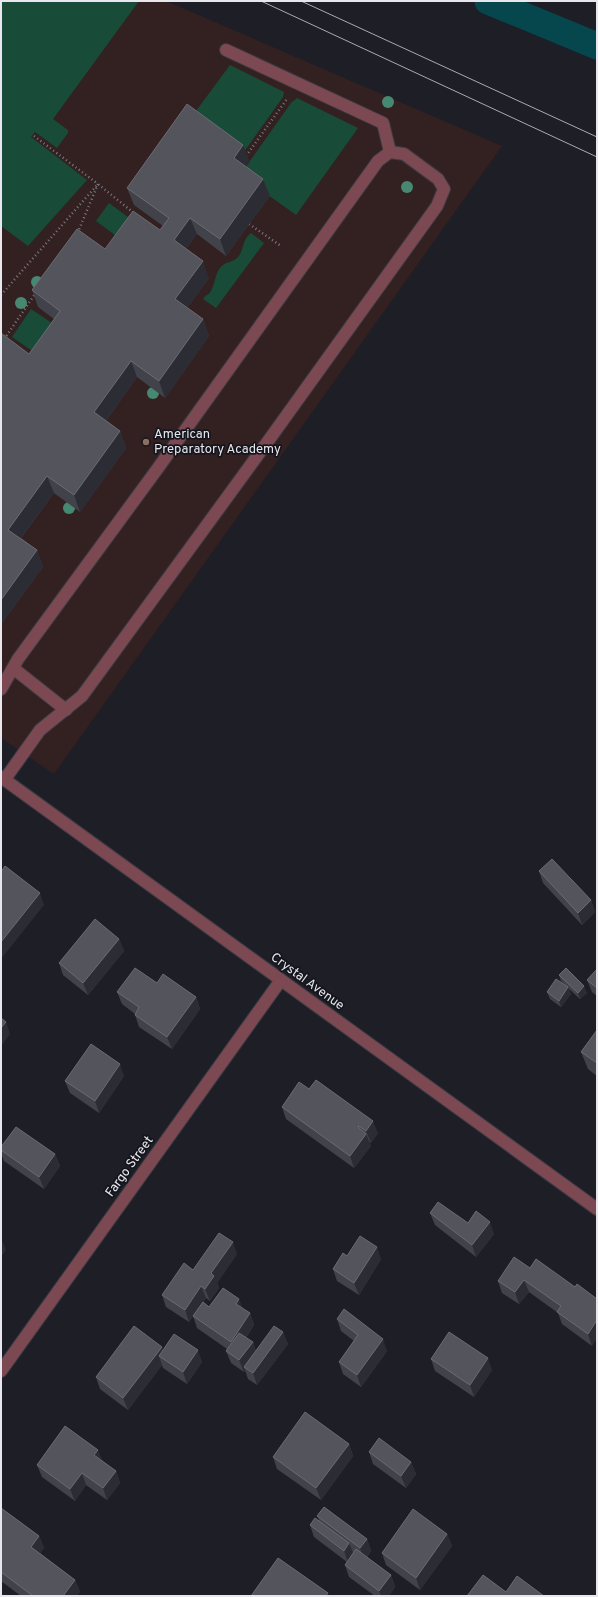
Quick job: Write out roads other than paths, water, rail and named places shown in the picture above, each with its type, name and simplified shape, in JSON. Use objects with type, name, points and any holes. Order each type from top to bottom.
[{"type":"street","points":[[226,50],[383,123],[390,152]]},
{"type":"street","points":[[1,689],[23,652],[158,468],[378,161],[390,152],[404,154],[438,179],[444,189],[437,206],[266,444],[82,696],[40,730],[3,778]]},
{"type":"street","points":[[13,668],[66,710]]},
{"type":"street","name":"Crystal Avenue","points":[[3,778],[597,1210]]},
{"type":"street","name":"Fargo Street","points":[[1,1371],[281,980]]},
{"type":"waterway","points":[[488,1],[597,46]]},
{"type":"tram line","points":[[261,1],[597,157]]},
{"type":"tram line","points":[[301,1],[597,137]]},
{"type":"place","name":"American Preparatory Academy","points":[[146,442]]}]
